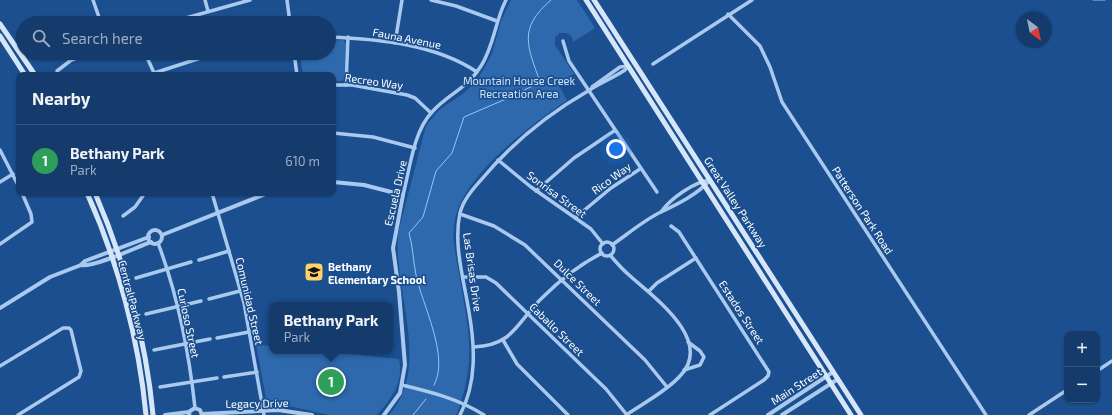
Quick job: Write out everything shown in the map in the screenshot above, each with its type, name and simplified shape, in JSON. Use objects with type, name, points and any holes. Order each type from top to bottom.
[{"type":"main road","name":"Great Valley Parkway","points":[[586,0],[851,415]]},
{"type":"main road","name":"Great Valley Parkway","points":[[594,0],[861,415]]},
{"type":"main road","points":[[0,24],[16,47]]},
{"type":"main road","points":[[0,36],[23,72]]},
{"type":"main road","points":[[25,60],[33,72]]},
{"type":"main road","points":[[628,66],[638,70]]},
{"type":"main road","name":"Central Parkway","points":[[88,196],[98,217],[132,334],[146,415]]},
{"type":"main road","name":"Central Parkway","points":[[96,196],[117,252],[139,332],[153,415]]},
{"type":"street","points":[[93,0],[99,16]]},
{"type":"street","points":[[205,0],[208,11]]},
{"type":"street","points":[[191,16],[250,0]]},
{"type":"street","points":[[287,0],[289,16]]},
{"type":"street","points":[[395,43],[402,0]]},
{"type":"street","points":[[431,0],[456,6],[497,21]]},
{"type":"street","name":"Escuela Drive","points":[[384,415],[397,399],[402,385],[404,352],[393,248],[415,148],[421,131],[431,113],[463,88],[477,72],[486,58],[497,21],[506,0]]},
{"type":"street","points":[[653,64],[728,14],[752,0]]},
{"type":"street","name":"Patterson Park Road","points":[[728,14],[760,46],[770,67],[782,102],[986,415]]},
{"type":"street","name":"Fauna Avenue","points":[[336,36],[395,43],[438,52],[455,58],[477,72]]},
{"type":"street","points":[[346,85],[348,37]]},
{"type":"street","points":[[563,41],[569,61],[614,131],[657,192]]},
{"type":"street","points":[[57,71],[72,60]]},
{"type":"street","points":[[149,60],[153,72]]},
{"type":"street","points":[[160,72],[195,60]]},
{"type":"street","points":[[295,60],[297,72]]},
{"type":"street","name":"Las Brisas Drive","points":[[460,415],[465,404],[474,363],[474,347],[458,241],[460,214],[470,193],[498,160],[551,114],[589,90],[620,67],[628,66]]},
{"type":"street","name":"Recreo Way","points":[[336,85],[346,85],[407,94],[415,98],[431,113]]},
{"type":"street","points":[[536,191],[574,158],[614,131]]},
{"type":"street","points":[[336,133],[373,137],[415,148]]},
{"type":"street","points":[[0,150],[16,182]]},
{"type":"street","name":"Sonrisa Street","points":[[498,160],[536,191],[590,229],[603,244]]},
{"type":"street","name":"Rico Way","points":[[575,218],[611,188],[640,169]]},
{"type":"street","points":[[0,182],[12,174]]},
{"type":"street","points":[[661,212],[672,201],[702,181],[710,180]]},
{"type":"street","points":[[612,245],[661,212],[672,207],[705,186],[710,180]]},
{"type":"street","points":[[336,182],[364,185],[404,195]]},
{"type":"street","points":[[0,244],[30,225],[33,218],[23,196]]},
{"type":"street","points":[[123,216],[135,207],[143,196]]},
{"type":"street","name":"Comunidad Street","points":[[213,196],[240,291],[264,413]]},
{"type":"street","points":[[162,235],[260,196]]},
{"type":"street","name":"Dulce Street","points":[[460,214],[494,226],[520,241],[562,279],[645,360],[667,387]]},
{"type":"street","name":"Estados Street","points":[[671,226],[679,232],[769,372],[768,376],[710,415]]},
{"type":"street","points":[[150,240],[150,233],[154,231],[158,231],[162,235]]},
{"type":"street","points":[[0,308],[50,277],[81,265],[85,261],[110,255],[150,240],[158,243],[161,241],[162,235]]},
{"type":"street","name":"Curioso Street","points":[[158,243],[177,306],[192,382],[195,408]]},
{"type":"street","points":[[609,243],[612,245],[614,251],[610,255],[605,256],[600,248],[603,244],[609,243]]},
{"type":"street","points":[[200,260],[229,251]]},
{"type":"street","points":[[474,347],[492,345],[503,340],[511,334],[528,313],[562,279],[579,266],[602,253]]},
{"type":"street","points":[[610,255],[628,275],[649,291],[681,325],[688,342],[690,356],[681,376],[626,415]]},
{"type":"street","points":[[649,291],[657,283],[696,258]]},
{"type":"street","points":[[136,278],[191,262]]},
{"type":"street","name":"Caballo Street","points":[[463,277],[482,277],[490,280],[528,313],[606,389],[626,415]]},
{"type":"street","points":[[209,299],[240,291]]},
{"type":"street","points":[[146,314],[202,301]]},
{"type":"street","points":[[0,366],[66,327],[71,330],[81,371],[79,377],[25,413],[18,415]]},
{"type":"street","points":[[217,338],[249,332]]},
{"type":"street","points":[[154,350],[210,339]]},
{"type":"street","points":[[503,340],[517,364],[568,415]]},
{"type":"street","points":[[684,370],[700,365],[704,357],[700,351],[688,342]]},
{"type":"street","points":[[1100,369],[1112,361]]},
{"type":"street","points":[[224,377],[257,372]]},
{"type":"street","name":"Main Street","points":[[768,415],[833,372]]},
{"type":"street","points":[[160,387],[217,378]]},
{"type":"street","name":"Main Street","points":[[782,415],[838,379]]},
{"type":"street","points":[[402,385],[449,398],[465,404],[484,415]]},
{"type":"street","points":[[1029,415],[1064,392]]},
{"type":"street","points":[[166,415],[189,414],[195,408],[200,410],[202,414]]},
{"type":"street","name":"Legacy Drive","points":[[202,414],[264,413],[312,415]]},
{"type":"green space","name":"Mountain House Creek Recreation Area","points":[[511,0],[577,0],[595,28],[573,42],[572,37],[567,33],[560,33],[555,37],[555,45],[574,74],[558,84],[567,100],[535,123],[500,152],[471,186],[461,203],[455,220],[454,240],[455,254],[468,326],[469,359],[464,392],[456,415],[389,415],[402,396],[408,375],[408,327],[398,255],[398,233],[426,126],[439,110],[464,93],[478,79],[492,54],[501,21]]},
{"type":"green space","points":[[344,40],[346,44],[344,79],[342,81],[336,81],[336,72],[303,72],[301,60],[336,60],[336,41]]},
{"type":"green space","points":[[256,345],[269,346],[269,354],[349,354],[399,359],[400,376],[398,383],[391,397],[377,415],[329,415],[294,407],[270,405],[267,403]]},
{"type":"waterway","points":[[434,385],[438,373],[439,360],[437,346],[416,275],[409,233],[423,217],[436,171],[452,153],[464,117],[513,96],[540,82],[529,48],[529,29],[540,10],[551,0]]},
{"type":"waterway","points":[[1093,0],[1105,0]]},
{"type":"waterway","points":[[413,415],[426,399]]},
{"type":"place","name":"Bethany Elementary School","points":[[314,272]]},
{"type":"place","name":"Bethany Park","points":[[331,382]]}]
